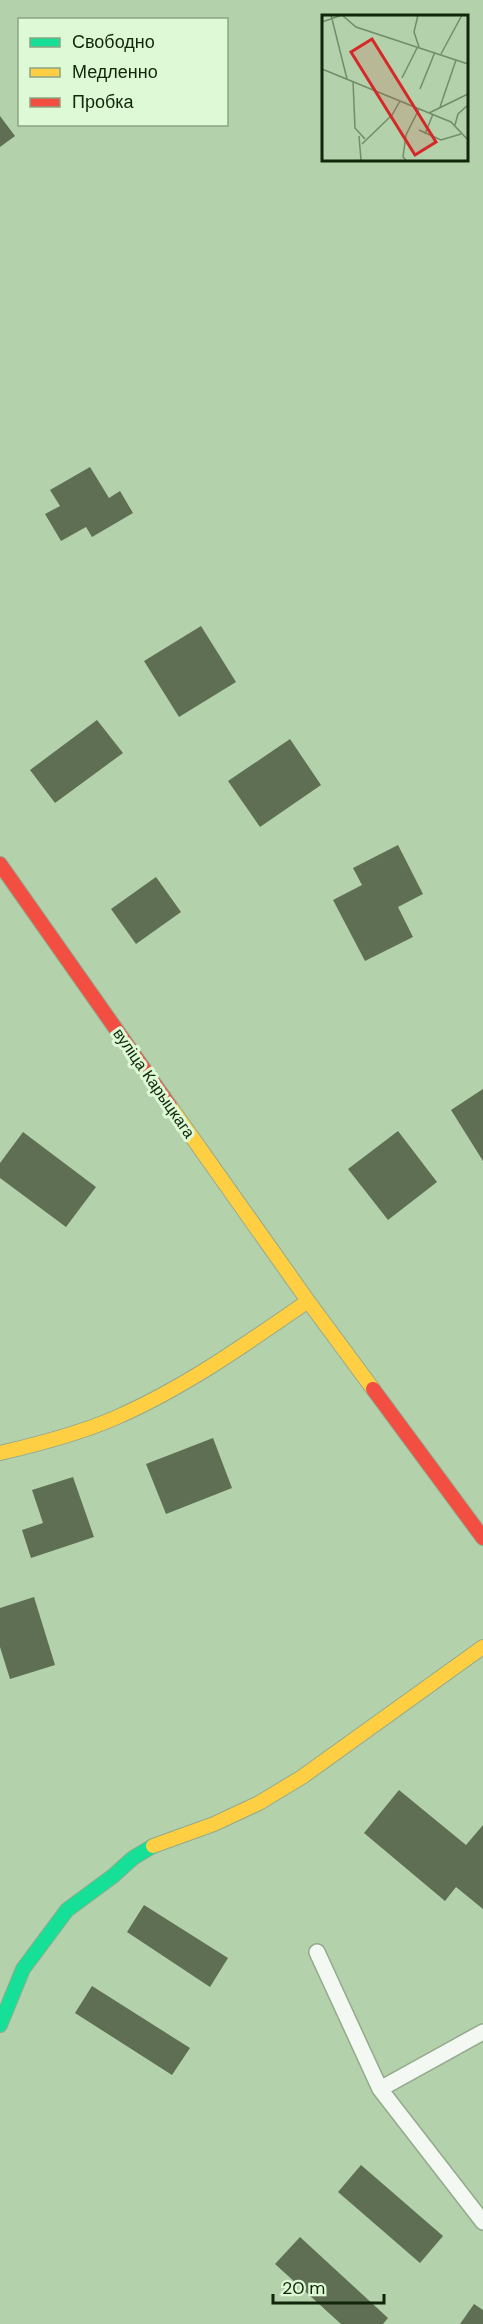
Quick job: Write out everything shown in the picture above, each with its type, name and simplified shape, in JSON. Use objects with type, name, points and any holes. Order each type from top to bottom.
[{"type":"street","name":"вуліца Карыцкага","points":[[0,864],[308,1301],[483,1538]]},
{"type":"street","points":[[0,1453],[41,1443],[114,1419],[225,1358],[308,1301]]},
{"type":"street","points":[[0,2025],[23,1969],[67,1910],[133,1858],[159,1843],[214,1824],[260,1803],[302,1777],[483,1647]]},
{"type":"lane","points":[[317,1952],[380,2089],[483,2222]]},
{"type":"lane","points":[[380,2089],[483,2032]]},
{"type":"building","points":[[0,116],[15,136],[0,147]]},
{"type":"building","points":[[90,467],[109,498],[120,491],[133,513],[92,537],[86,527],[61,541],[45,514],[60,506],[50,490]]},
{"type":"building","points":[[201,626],[236,682],[179,717],[144,661]]},
{"type":"building","points":[[97,720],[123,753],[55,803],[30,770]]},
{"type":"building","points":[[290,739],[321,785],[260,827],[228,781]]},
{"type":"building","points":[[398,845],[423,894],[398,907],[413,937],[365,961],[333,900],[362,885],[353,868]]},
{"type":"building","points":[[156,877],[181,912],[136,944],[111,909]]},
{"type":"building","points":[[483,1089],[483,1161],[451,1110]]},
{"type":"building","points":[[398,1131],[437,1182],[388,1220],[348,1169]]},
{"type":"building","points":[[23,1132],[96,1187],[66,1227],[0,1178],[0,1163]]},
{"type":"building","points":[[213,1438],[232,1488],[166,1514],[146,1464]]},
{"type":"building","points":[[73,1477],[94,1537],[31,1558],[22,1530],[43,1523],[32,1490]]},
{"type":"building","points":[[34,1597],[55,1665],[10,1679],[0,1647],[0,1608]]},
{"type":"building","points":[[399,1790],[466,1845],[483,1825],[483,1909],[456,1887],[445,1901],[364,1833]]},
{"type":"building","points":[[144,1905],[228,1958],[210,1987],[127,1932]]},
{"type":"building","points":[[92,1986],[190,2048],[172,2075],[75,2013]]},
{"type":"building","points":[[361,2165],[443,2236],[420,2263],[338,2192]]},
{"type":"building","points":[[300,2237],[388,2318],[383,2324],[341,2324],[275,2264]]},
{"type":"building","points":[[474,2304],[483,2310],[483,2324],[460,2324]]},
{"type":"traffic: fast","points":[[0,2025],[23,1969],[67,1910],[133,1858],[153,1846]]},
{"type":"traffic: slow","points":[[170,1106],[373,1389]]},
{"type":"traffic: slow","points":[[0,1453],[73,1434],[141,1406],[214,1364],[308,1301]]},
{"type":"traffic: slow","points":[[153,1846],[214,1824],[259,1803],[302,1777],[483,1647]]},
{"type":"traffic: jam","points":[[0,864],[170,1106]]},
{"type":"traffic: jam","points":[[373,1389],[483,1538]]}]
